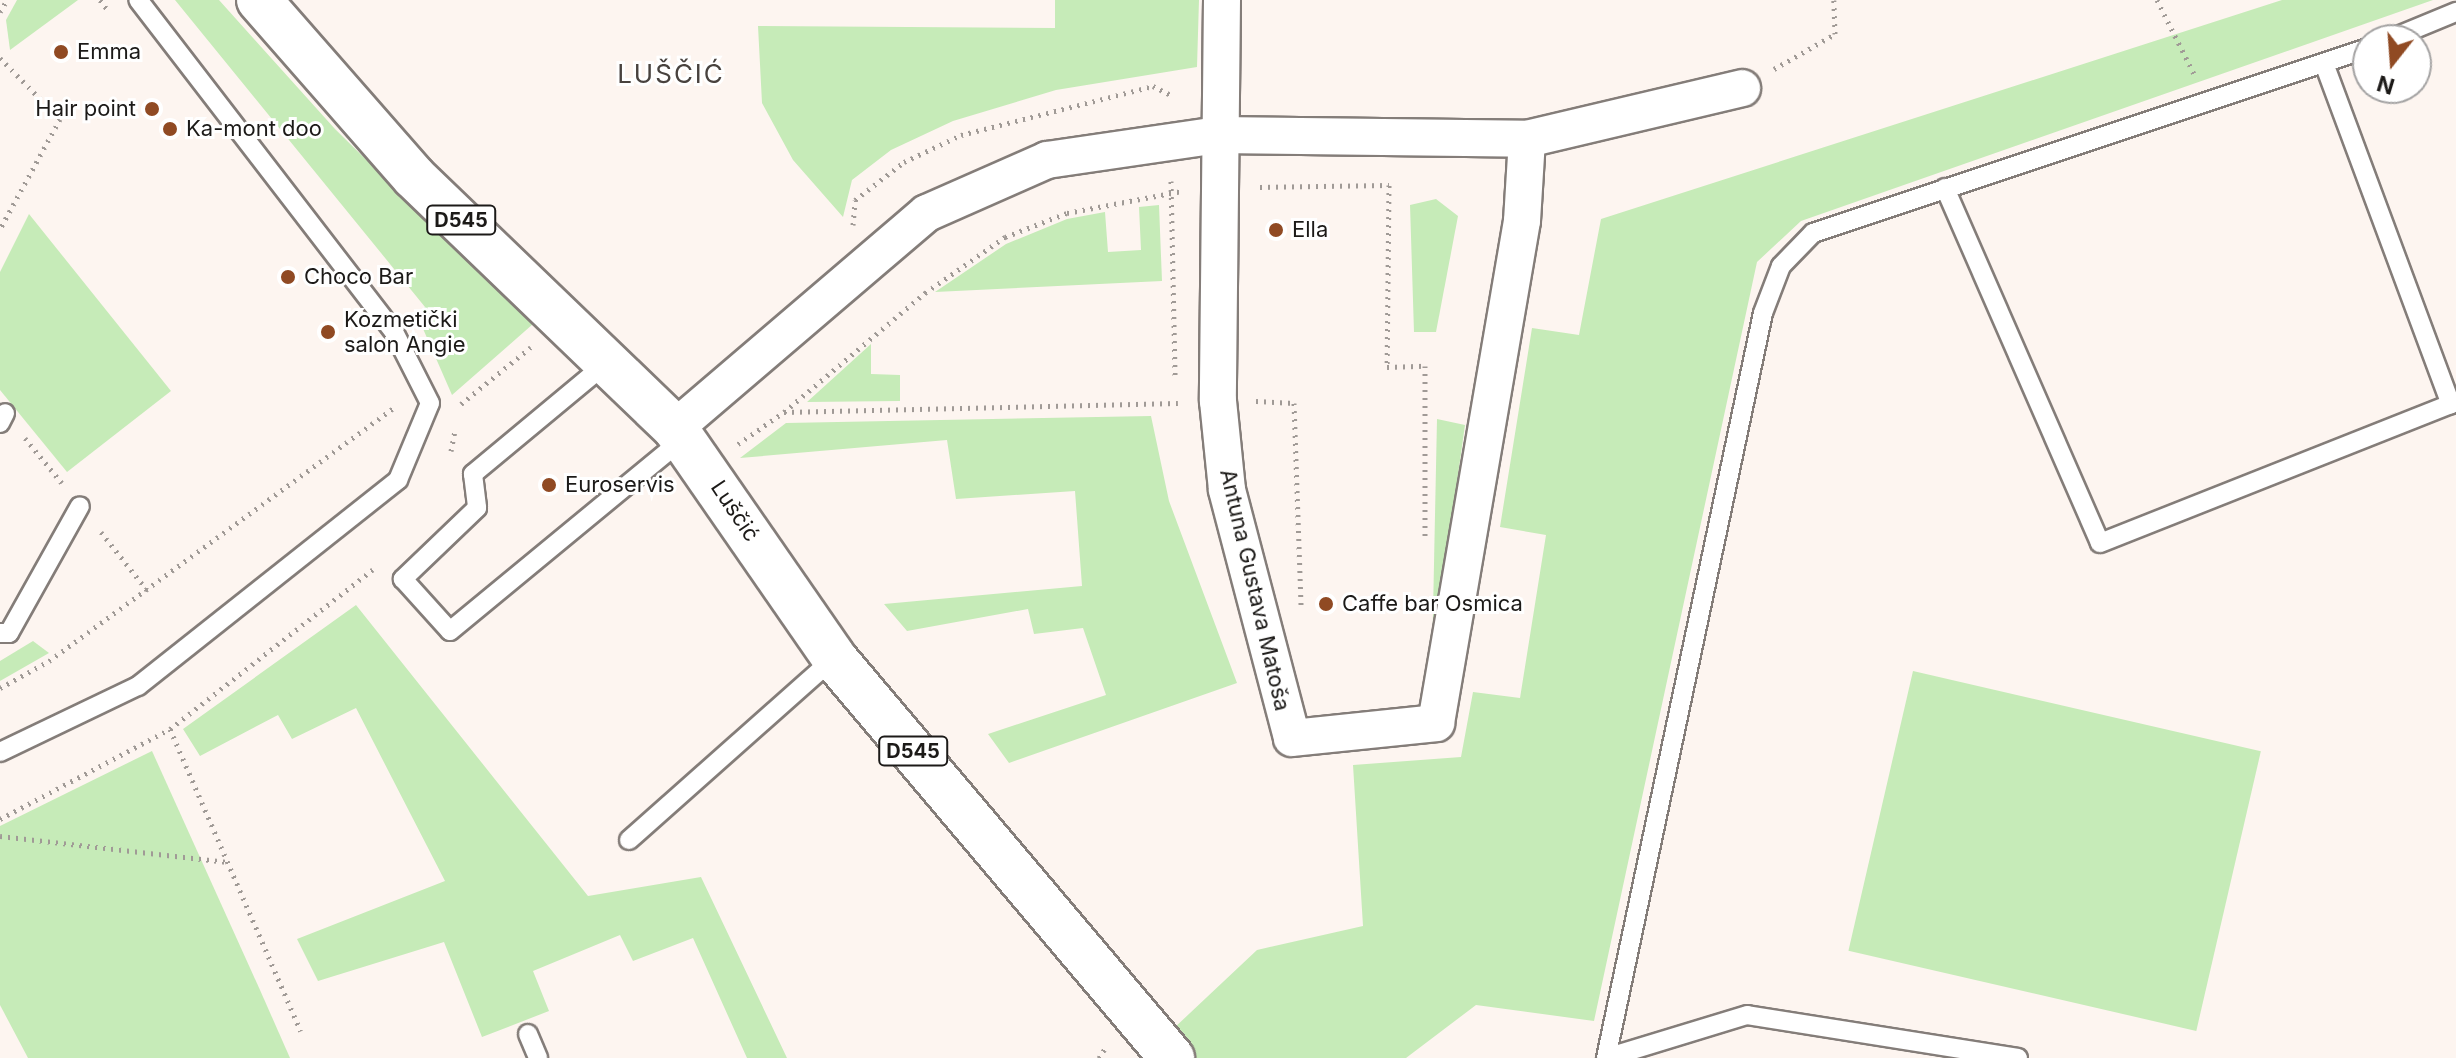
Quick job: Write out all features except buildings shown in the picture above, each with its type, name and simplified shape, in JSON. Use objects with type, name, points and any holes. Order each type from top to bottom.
[{"type":"main road","name":"Luščić","points":[[259,0],[414,177],[611,359],[679,433],[834,658],[1172,1058]]},
{"type":"street","name":"Antuna Gustava Matoša","points":[[1222,0],[1215,188],[1218,401],[1227,490],[1292,738],[1436,723],[1522,221],[1527,139]]},
{"type":"street","points":[[679,433],[927,213],[1047,160],[1218,135],[1527,139],[1742,88]]},
{"type":"lane","points":[[0,752],[138,686],[398,480],[430,403],[394,332],[138,0]]},
{"type":"lane","points":[[2427,24],[2456,12]]},
{"type":"lane","points":[[2018,1058],[1747,1015],[1606,1058],[1763,313],[1781,266],[1813,233],[2352,55]]},
{"type":"lane","points":[[1945,188],[2100,543],[2454,403],[2325,66]]},
{"type":"lane","points":[[611,359],[473,474],[477,508],[403,579],[450,631],[679,433]]},
{"type":"lane","points":[[0,633],[9,633],[80,506]]},
{"type":"lane","points":[[629,840],[834,658]]},
{"type":"lane","points":[[528,1034],[538,1058]]},
{"type":"path","points":[[0,12],[7,0]]},
{"type":"path","points":[[100,0],[110,13]]},
{"type":"path","points":[[1742,88],[1835,34],[1834,0]]},
{"type":"path","points":[[2157,0],[2209,103]]},
{"type":"path","points":[[0,58],[60,119],[0,229]]},
{"type":"path","points":[[727,452],[784,412],[925,293],[1005,237],[1067,213],[1171,192],[1215,188],[1389,185],[1387,367],[1425,366],[1425,540]]},
{"type":"path","points":[[1171,192],[1176,403]]},
{"type":"path","points":[[448,467],[461,405],[539,340]]},
{"type":"path","points":[[784,412],[1218,401],[1294,403],[1302,616]]},
{"type":"path","points":[[0,688],[61,652],[398,403],[461,405]]},
{"type":"path","points":[[0,819],[170,729],[377,566]]},
{"type":"path","points":[[170,729],[301,1031]]},
{"type":"path","points":[[0,836],[228,862]]},
{"type":"green space","points":[[17,0],[78,0],[10,50],[6,20]]},
{"type":"green space","points":[[175,0],[219,0],[335,129],[533,324],[452,395],[417,315],[425,307]]},
{"type":"green space","points":[[1055,0],[1199,0],[1197,67],[1056,90],[953,121],[891,150],[852,180],[843,217],[793,160],[762,103],[758,26],[1055,28]]},
{"type":"green space","points":[[2282,0],[2433,0],[2364,24],[2352,24],[2352,28],[1801,221],[1757,262],[1594,1021],[1476,1005],[1406,1058],[1195,1058],[1173,1029],[1257,950],[1363,926],[1353,765],[1461,757],[1473,692],[1520,698],[1546,535],[1500,527],[1532,328],[1579,335],[1601,219]]},
{"type":"green space","points":[[1436,199],[1458,216],[1436,332],[1414,332],[1410,205]]},
{"type":"green space","points":[[1159,205],[1162,281],[935,292],[1006,244],[1067,219],[1105,212],[1108,252],[1141,250],[1139,207]]},
{"type":"green space","points":[[29,214],[171,391],[67,472],[0,390],[0,272]]},
{"type":"green space","points":[[871,344],[871,374],[900,375],[900,401],[807,402]]},
{"type":"green space","points":[[1151,416],[1169,501],[1237,683],[1009,763],[988,734],[1106,695],[1083,628],[1034,634],[1028,609],[907,631],[884,604],[1082,586],[1075,491],[956,499],[947,440],[740,458],[786,423]]},
{"type":"green space","points":[[1437,419],[1465,425],[1432,660]]},
{"type":"green space","points":[[356,605],[588,896],[701,877],[787,1058],[747,1058],[693,938],[633,961],[620,935],[533,971],[549,1011],[482,1037],[444,942],[318,981],[297,939],[445,881],[356,708],[292,739],[278,715],[200,756],[183,729]]},
{"type":"green space","points":[[33,641],[49,653],[0,681],[0,661]]},
{"type":"green space","points":[[1913,671],[2261,751],[2196,1031],[1848,951]]},
{"type":"green space","points":[[152,751],[290,1058],[28,1058],[0,1005],[0,826]]},
{"type":"place","name":"Emma","points":[[61,52]]},
{"type":"place","name":"Hair point","points":[[152,109]]},
{"type":"place","name":"Ka-mont doo","points":[[170,129]]},
{"type":"place","name":"Ella","points":[[1276,230]]},
{"type":"place","name":"Choco Bar","points":[[288,277]]},
{"type":"place","name":"Kozmetički salon Angie","points":[[328,332]]},
{"type":"place","name":"Euroservis","points":[[549,485]]},
{"type":"place","name":"Caffe bar Osmica","points":[[1326,604]]},
{"type":"district","name":"LUŠČIĆ","points":[[671,74]]}]
